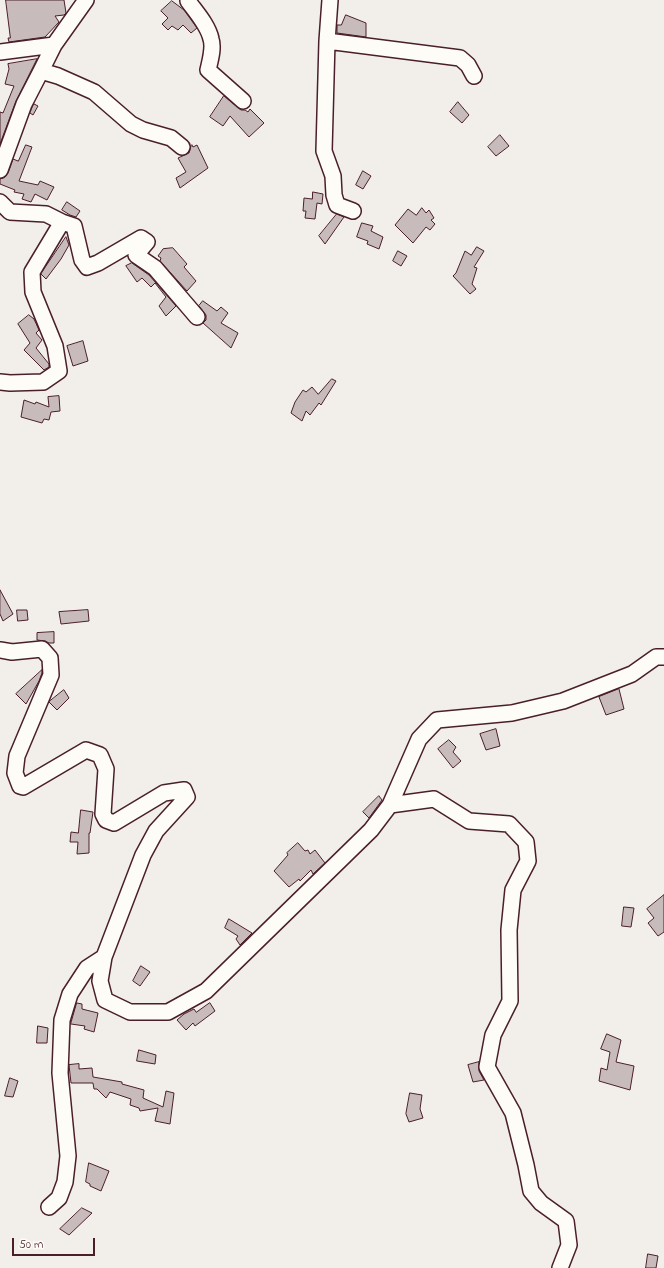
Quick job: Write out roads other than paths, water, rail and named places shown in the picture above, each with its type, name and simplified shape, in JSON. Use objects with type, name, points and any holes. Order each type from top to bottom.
[{"type":"street","points":[[0,170],[24,104],[40,71],[54,46],[86,0]]},
{"type":"street","points":[[188,0],[212,40],[208,70],[243,101]]},
{"type":"street","points":[[330,0],[327,41],[324,151],[333,176],[334,195],[337,205],[353,211]]},
{"type":"street","points":[[327,41],[460,58],[468,65],[474,76]]},
{"type":"street","points":[[0,52],[54,46]]},
{"type":"street","points":[[40,71],[58,76],[94,92],[131,124],[143,130],[171,138],[182,147]]},
{"type":"street","points":[[0,202],[10,212],[46,214],[74,226],[82,260],[87,267],[98,263],[141,238],[147,242],[136,255],[155,268],[197,317]]},
{"type":"street","points":[[0,382],[43,382],[59,370],[55,346],[33,292],[32,272],[62,222]]},
{"type":"street","points":[[0,650],[12,652],[42,649],[50,658],[51,675],[17,756],[15,773],[20,786],[24,787],[86,750],[100,755],[106,768],[103,814],[106,820],[114,822],[164,793],[184,790],[187,797],[156,831],[144,855],[104,957],[100,981],[105,1000],[130,1012],[168,1012],[206,991],[371,830],[390,805],[419,739],[437,720],[512,713],[563,701],[632,674],[656,657],[664,657]]},
{"type":"street","points":[[390,805],[434,800],[469,821],[509,824],[526,842],[528,861],[513,890],[509,930],[510,1001],[493,1034],[487,1067],[513,1113],[531,1191],[541,1203],[566,1221],[569,1244],[560,1268]]},
{"type":"street","points":[[49,1207],[59,1198],[61,1193],[65,1182],[68,1156],[60,1073],[62,1020],[70,994],[87,968],[104,957]]}]
